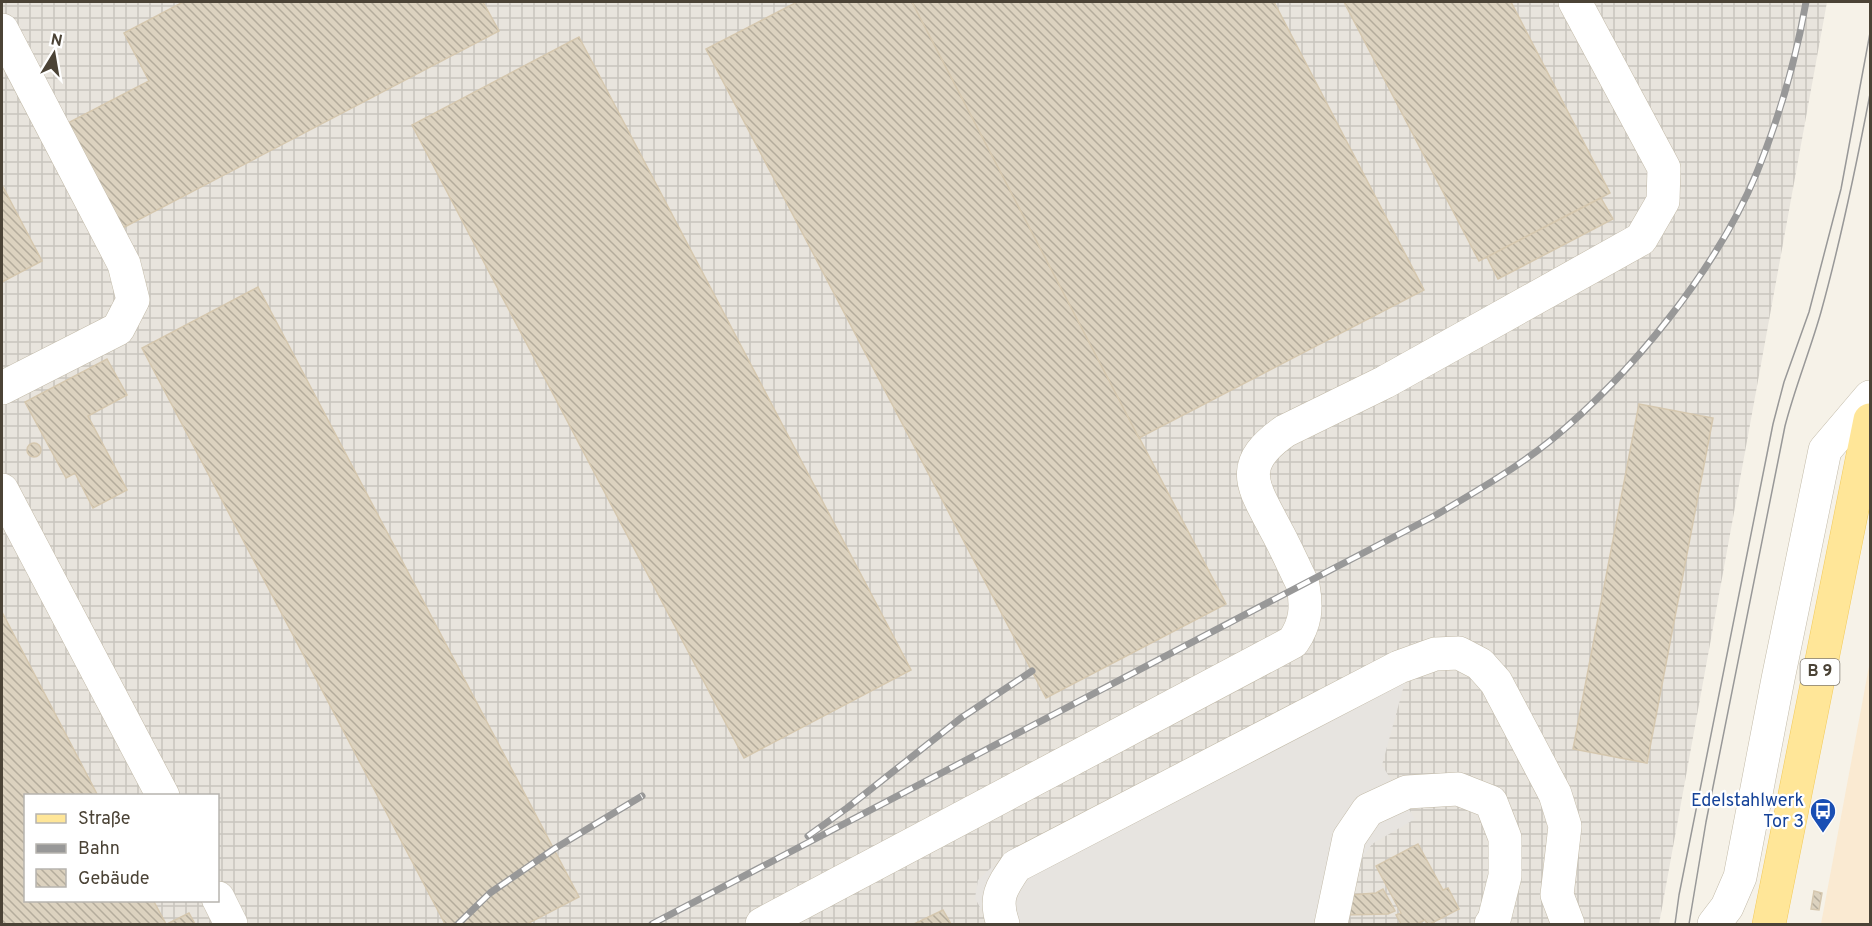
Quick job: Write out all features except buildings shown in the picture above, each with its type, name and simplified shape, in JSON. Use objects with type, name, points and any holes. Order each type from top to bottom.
[{"type":"main road","name":"B 9","points":[[1769,924],[1870,420]]},
{"type":"lane","points":[[762,924],[1293,642],[1302,630],[1305,613],[1306,600],[1303,585],[1255,491],[1254,472],[1257,459],[1270,442],[1285,431],[1385,382],[1641,239],[1663,201],[1664,168],[1575,2]]},
{"type":"lane","points":[[2,30],[124,264],[132,300],[118,329],[2,388]]},
{"type":"lane","points":[[1714,924],[1728,907],[1740,877],[1825,450],[1870,397]]},
{"type":"lane","points":[[2,490],[162,794]]},
{"type":"lane","points":[[1003,924],[999,913],[1001,888],[1016,866],[1399,667],[1435,654],[1459,653],[1480,664],[1496,682],[1556,794],[1565,826],[1557,895],[1568,924]]},
{"type":"lane","points":[[1331,924],[1349,838],[1368,810],[1407,792],[1458,789],[1491,801],[1505,838],[1505,876],[1491,924]]},
{"type":"lane","points":[[219,900],[231,924]]},
{"type":"shaded area","points":[[2,2],[1827,2],[1659,924],[2,924]]},
{"type":"shaded area","points":[[1416,642],[1382,765],[1415,819],[1372,844],[1352,873],[1338,924],[989,924],[975,898],[978,880],[991,868]]},
{"type":"shaded area","points":[[1870,661],[1870,924],[1821,924]]},
{"type":"tram line","points":[[1675,924],[1773,424],[1784,382],[1809,312],[1841,189],[1870,33]]},
{"type":"tram line","points":[[1689,924],[1706,822],[1785,426],[1828,285],[1848,203],[1870,94]]},
{"type":"railway","points":[[652,924],[1436,515],[1509,471],[1550,441],[1581,414],[1641,352],[1696,282],[1719,246],[1740,209],[1773,131],[1792,67],[1806,2]]},
{"type":"railway","points":[[808,836],[961,718],[1032,671]]},
{"type":"railway","points":[[458,924],[490,893],[554,849],[642,796]]},
{"type":"place","name":"Edelstahlwerk Tor 3","points":[[1823,834]]}]
